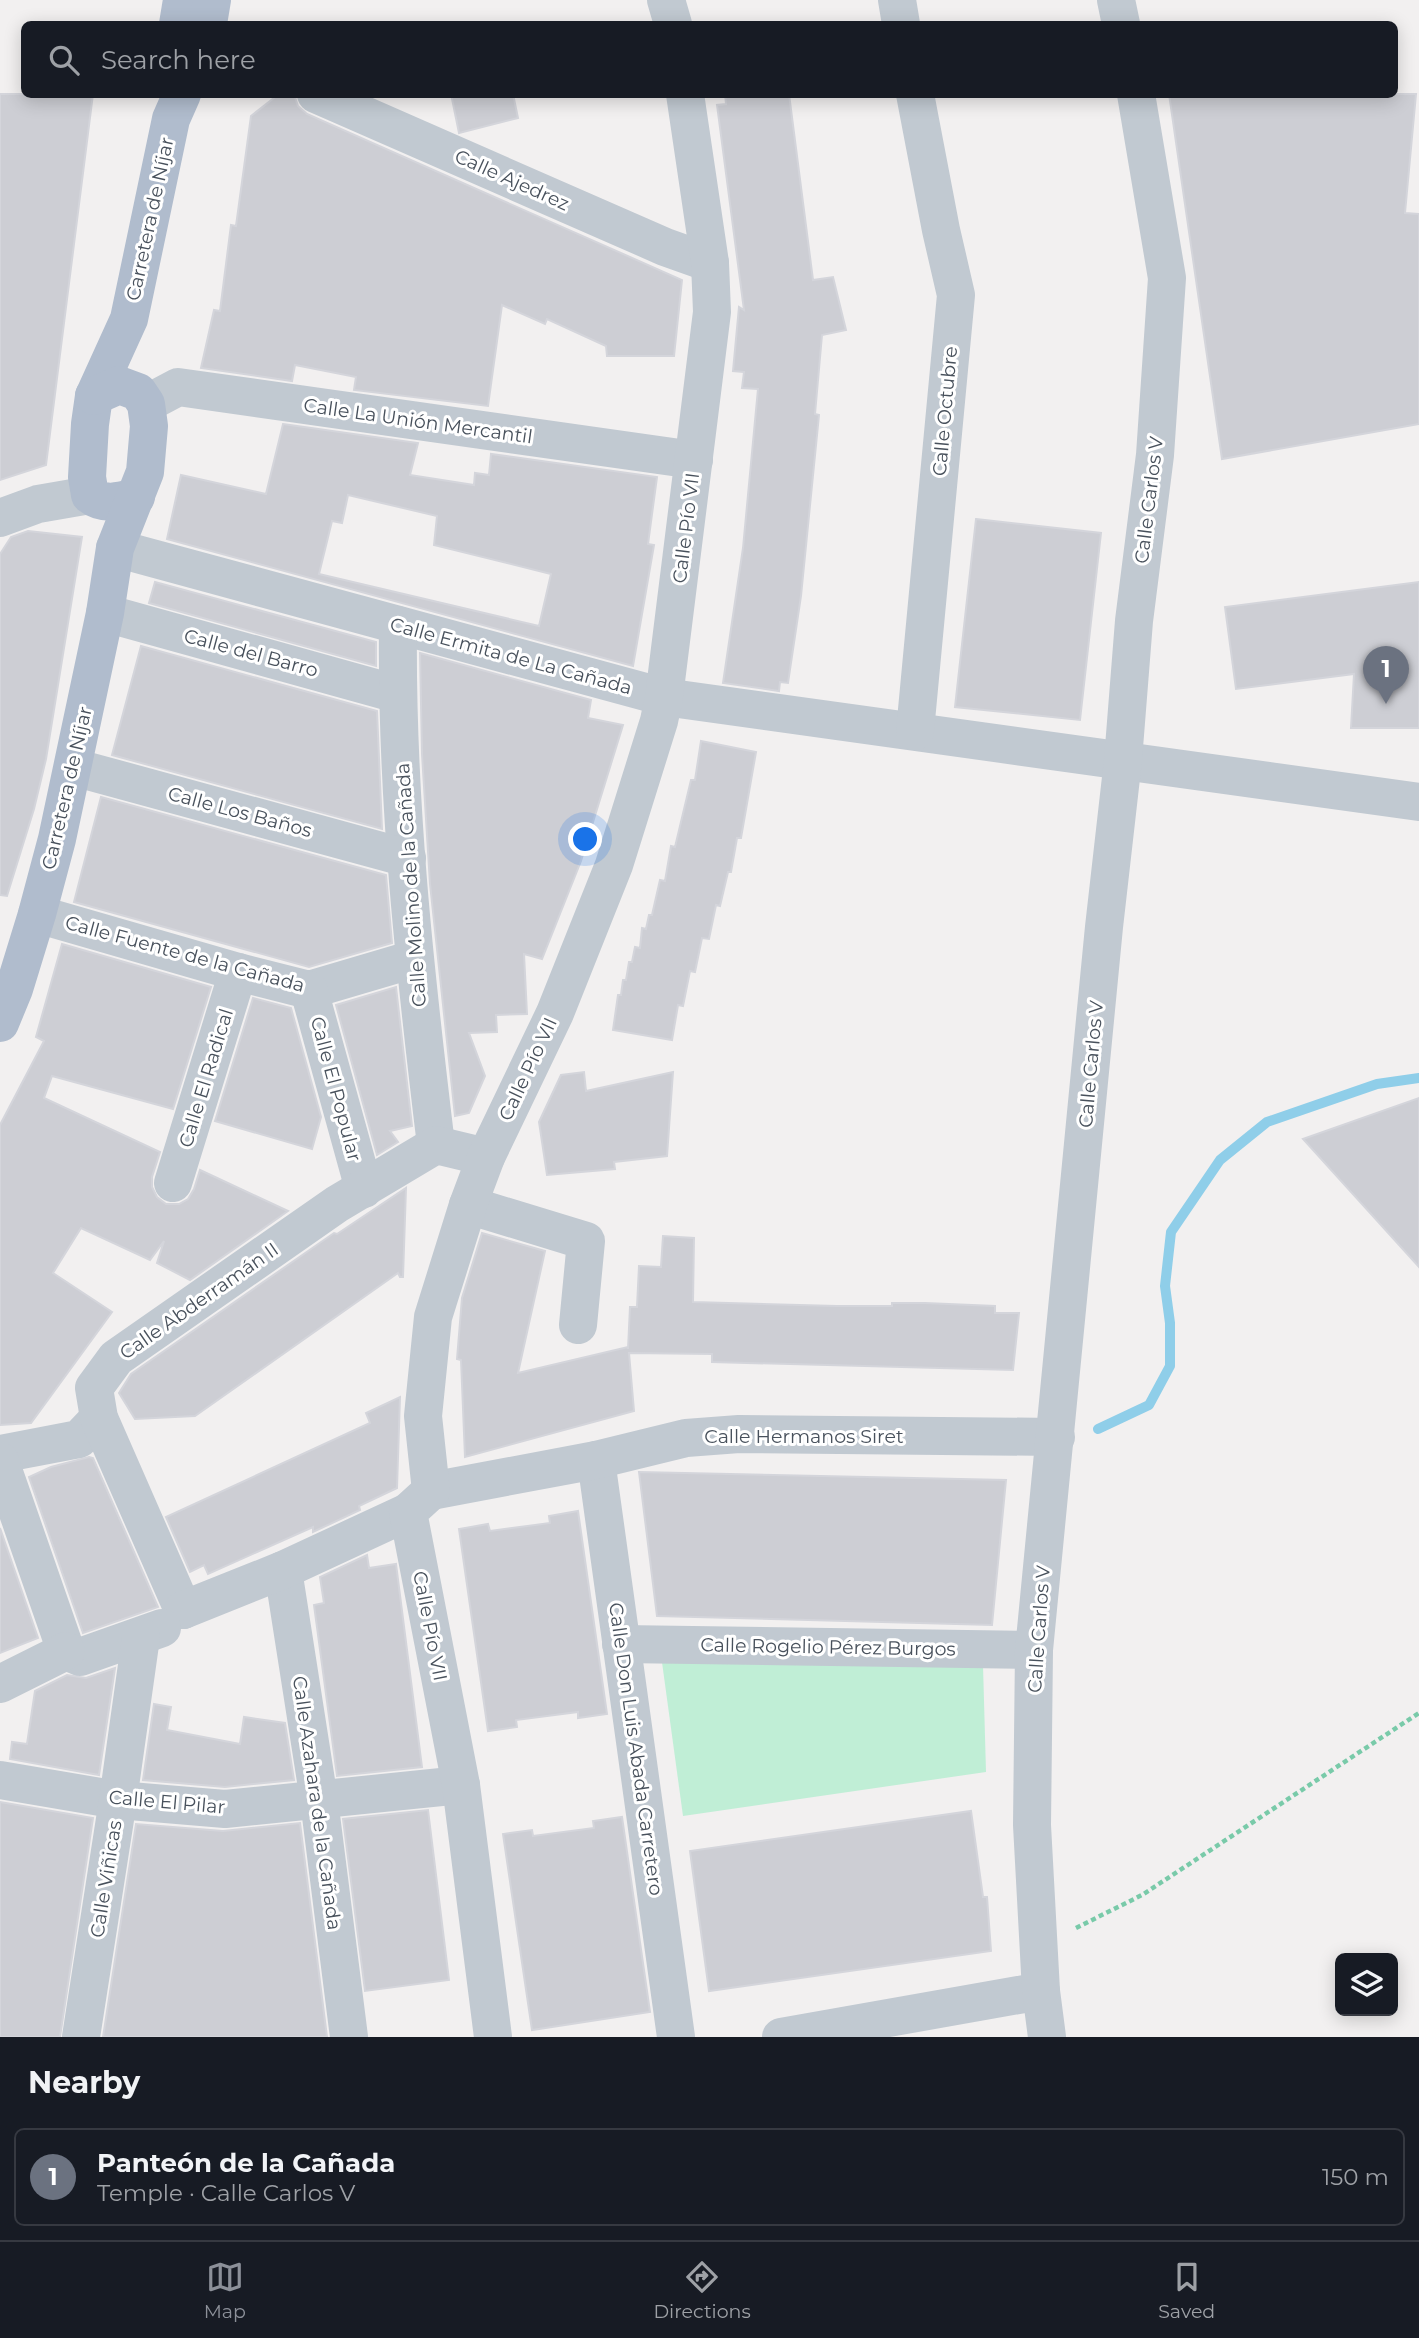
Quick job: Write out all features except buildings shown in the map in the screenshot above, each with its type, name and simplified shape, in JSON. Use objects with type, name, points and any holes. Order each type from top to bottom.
[{"type":"main road","points":[[178,21],[182,0]]},
{"type":"main road","points":[[208,21],[212,0]]},
{"type":"main road","name":"Carretera de Níjar","points":[[115,548],[87,477],[94,396],[129,319],[175,103]]},
{"type":"main road","name":"Carretera de Níjar","points":[[0,1023],[37,914],[74,767],[106,613],[115,548],[145,472],[149,426],[129,319]]},
{"type":"main road","points":[[94,396],[119,386],[142,398]]},
{"type":"main road","points":[[93,497],[112,503],[136,497]]},
{"type":"street","points":[[666,0],[672,21]]},
{"type":"street","points":[[897,0],[900,21]]},
{"type":"street","points":[[1116,0],[1120,21]]},
{"type":"street","name":"Calle Ajedrez","points":[[325,98],[665,247],[710,263]]},
{"type":"street","name":"Calle Pío VII","points":[[493,2037],[461,1785],[420,1502],[423,1416],[433,1317],[468,1205],[486,1157],[555,1013],[614,865],[664,697],[712,312],[710,263],[686,98]]},
{"type":"street","name":"Calle Octubre","points":[[915,731],[956,295],[916,98]]},
{"type":"street","name":"Calle Carlos V","points":[[1047,2037],[1041,1991],[1032,1825],[1034,1650],[1134,621],[1155,455],[1167,278],[1137,98]]},
{"type":"street","name":"Calle La Unión Mercantil","points":[[142,398],[178,387],[694,460]]},
{"type":"street","points":[[0,517],[38,504],[93,497]]},
{"type":"street","name":"Calle Ermita de La Cañada","points":[[115,548],[664,697],[1419,802]]},
{"type":"street","name":"Calle del Barro","points":[[106,613],[397,694]]},
{"type":"street","name":"Calle Molino de la Cañada","points":[[398,625],[397,694],[414,959],[436,1145]]},
{"type":"street","name":"Calle Los Baños","points":[[74,767],[407,858]]},
{"type":"street","name":"Calle Fuente de la Cañada","points":[[37,914],[309,990],[414,959]]},
{"type":"street","name":"Calle El Radical","points":[[173,1183],[238,972]]},
{"type":"street","name":"Calle El Popular","points":[[309,990],[364,1189]]},
{"type":"street","points":[[436,1145],[486,1157]]},
{"type":"street","name":"Calle Abderramán II","points":[[183,1610],[99,1418],[94,1388],[116,1358],[337,1203],[436,1145]]},
{"type":"street","points":[[468,1205],[586,1241],[578,1325]]},
{"type":"street","points":[[0,1454],[79,1439],[99,1418]]},
{"type":"street","name":"Calle Hermanos Siret","points":[[66,1651],[80,1657],[177,1622],[183,1610],[283,1570],[420,1502],[686,1438],[739,1434],[1056,1437]]},
{"type":"street","name":"Calle Don Luis Abada Carretero","points":[[596,1460],[676,2037]]},
{"type":"street","points":[[0,1461],[66,1651],[0,1684]]},
{"type":"street","name":"Calle Azahara de la Cañada","points":[[283,1570],[319,1800],[349,2037]]},
{"type":"street","name":"Calle Viñicas","points":[[81,2037],[141,1637]]},
{"type":"street","name":"Calle Rogelio Pérez Burgos","points":[[621,1644],[1034,1650]]},
{"type":"street","name":"Calle El Pilar","points":[[0,1780],[118,1800],[225,1809],[461,1785]]},
{"type":"street","points":[[781,2037],[1041,1991]]},
{"type":"path","points":[[1040,1945],[1142,1895],[1419,1713]]},
{"type":"green space","points":[[661,1655],[983,1665],[986,1772],[683,1816]]},
{"type":"waterway","points":[[1098,1429],[1149,1405],[1170,1366],[1170,1323],[1165,1286],[1171,1232],[1220,1160],[1267,1122],[1377,1084],[1419,1078]]},
{"type":"place","name":"Panteón de la Cañada","points":[[1386,704]]}]
